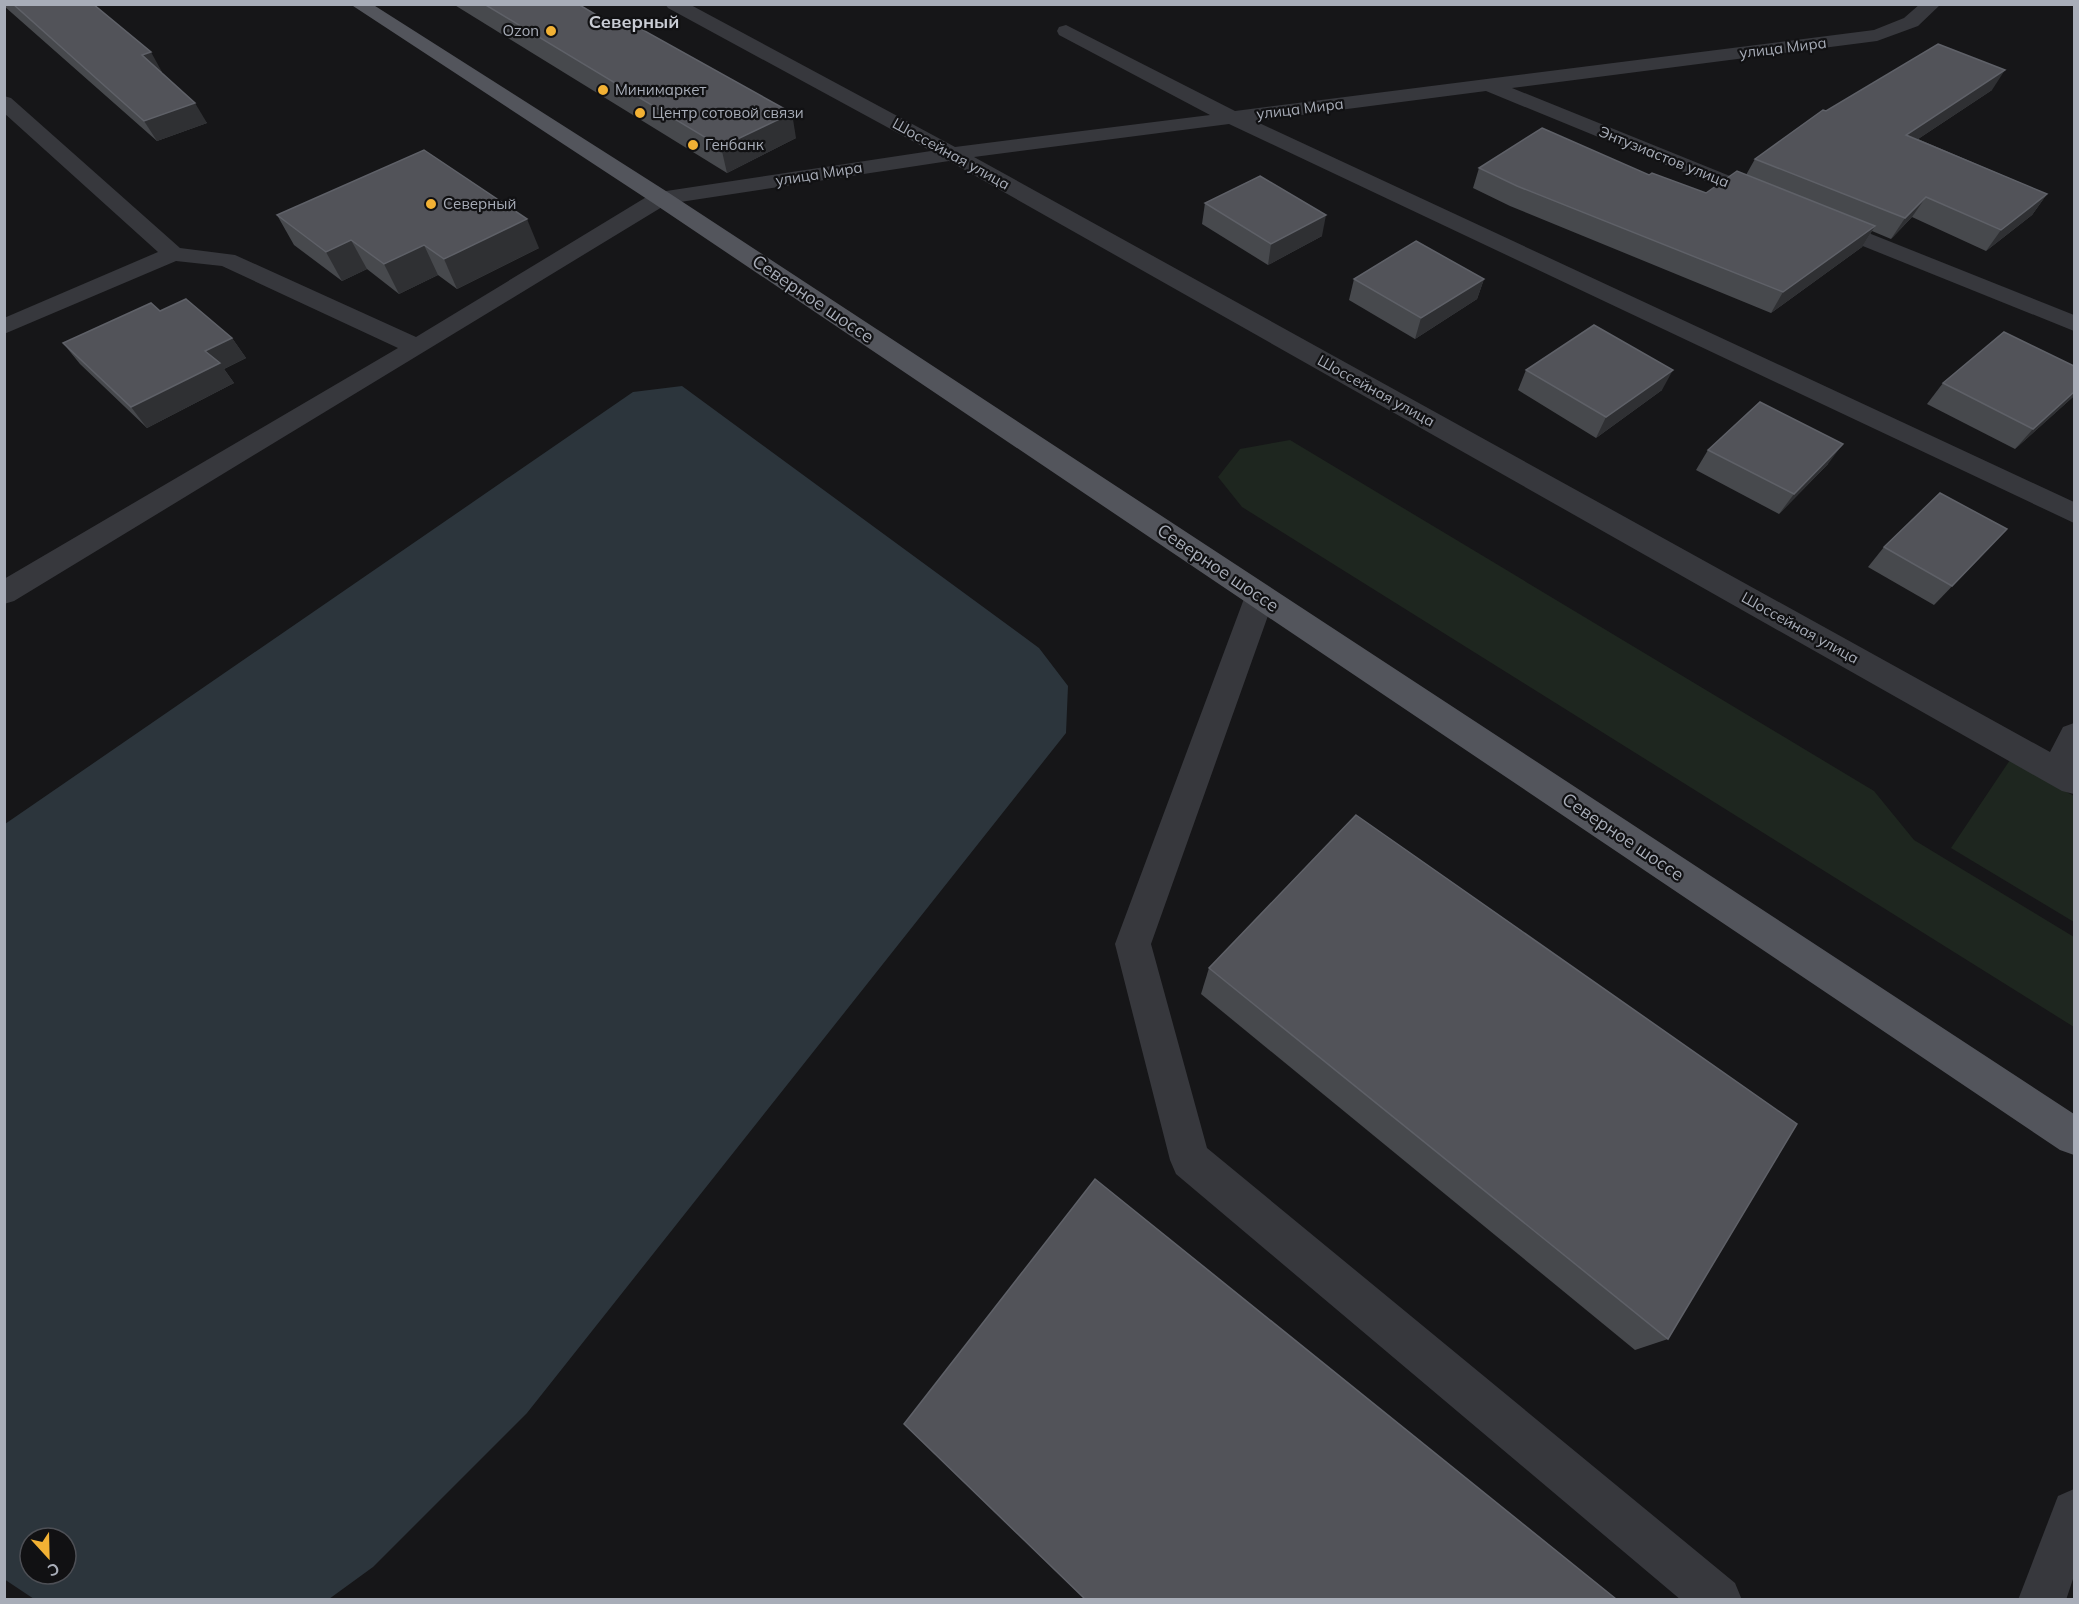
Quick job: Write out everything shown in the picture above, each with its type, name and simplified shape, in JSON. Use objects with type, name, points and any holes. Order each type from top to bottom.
[{"type":"main road","name":"Северное шоссе","points":[[358,4],[662,198],[2074,1136]]},
{"type":"street","name":"Шоссейная улица","points":[[675,4],[952,154],[2066,776]]},
{"type":"street","name":"улица Мира","points":[[662,198],[952,154],[1877,35],[1911,22],[1932,4]]},
{"type":"street","points":[[1066,31],[1230,117],[2074,513]]},
{"type":"street","name":"Энтузиастов улица","points":[[1488,86],[1787,207]]},
{"type":"street","points":[[4,102],[173,254]]},
{"type":"street","points":[[4,593],[662,198]]},
{"type":"street","points":[[1809,216],[2074,324]]},
{"type":"street","points":[[4,327],[173,254],[227,260],[417,347]]},
{"type":"street","points":[[1260,596],[1133,944],[1190,1160],[1718,1599]]},
{"type":"street","points":[[2066,776],[2074,736]]},
{"type":"street","points":[[2042,1599],[2074,1512]]},
{"type":"shaded area","points":[[682,386],[1039,648],[1068,686],[1066,733],[527,1413],[373,1567],[329,1599],[34,1599],[4,1579],[5,824],[633,392]]},
{"type":"shaded area","points":[[1290,440],[1874,791],[1914,840],[2074,937],[2074,1027],[1242,507],[1218,477],[1240,449]]},
{"type":"shaded area","points":[[2010,760],[2074,796],[2074,922],[1951,848]]},
{"type":"building","points":[[13,4],[93,4],[151,52],[142,55],[195,103],[144,121]]},
{"type":"building","points":[[484,4],[578,4],[615,26],[627,21],[792,113],[721,147]]},
{"type":"building","points":[[1938,44],[2005,70],[1906,135],[2047,194],[2001,230],[1926,197],[1905,218],[1755,159],[1823,110],[1826,111]]},
{"type":"building","points":[[1542,128],[1649,175],[1652,173],[1706,193],[1737,171],[1875,226],[1783,292],[1517,186],[1479,168]]},
{"type":"building","points":[[424,150],[527,219],[444,259],[424,245],[384,264],[351,240],[326,252],[277,215]]},
{"type":"building","points":[[1260,176],[1326,215],[1271,244],[1205,203]]},
{"type":"building","points":[[1416,241],[1484,279],[1421,318],[1354,279]]},
{"type":"building","points":[[186,299],[232,338],[205,351],[220,363],[131,407],[63,343],[151,303],[160,311]]},
{"type":"building","points":[[1594,325],[1673,370],[1606,417],[1526,370]]},
{"type":"building","points":[[2004,332],[2074,366],[2074,392],[2033,429],[1943,383]]},
{"type":"building","points":[[1760,402],[1843,444],[1794,494],[1708,450]]},
{"type":"building","points":[[1940,493],[2007,529],[1952,586],[1884,547]]},
{"type":"building","points":[[1356,815],[1797,1124],[1668,1339],[1209,968]]},
{"type":"building","points":[[1095,1179],[1616,1599],[1085,1599],[904,1424]]},
{"type":"place","name":"Ozon","points":[[551,31]]},
{"type":"place","name":"Минимаркет","points":[[603,90]]},
{"type":"place","name":"Центр сотовой связи","points":[[640,113]]},
{"type":"place","name":"Генбанк","points":[[693,145]]},
{"type":"place","name":"Северный","points":[[431,204]]},
{"type":"district","name":"Северный","points":[[634,22]]}]
